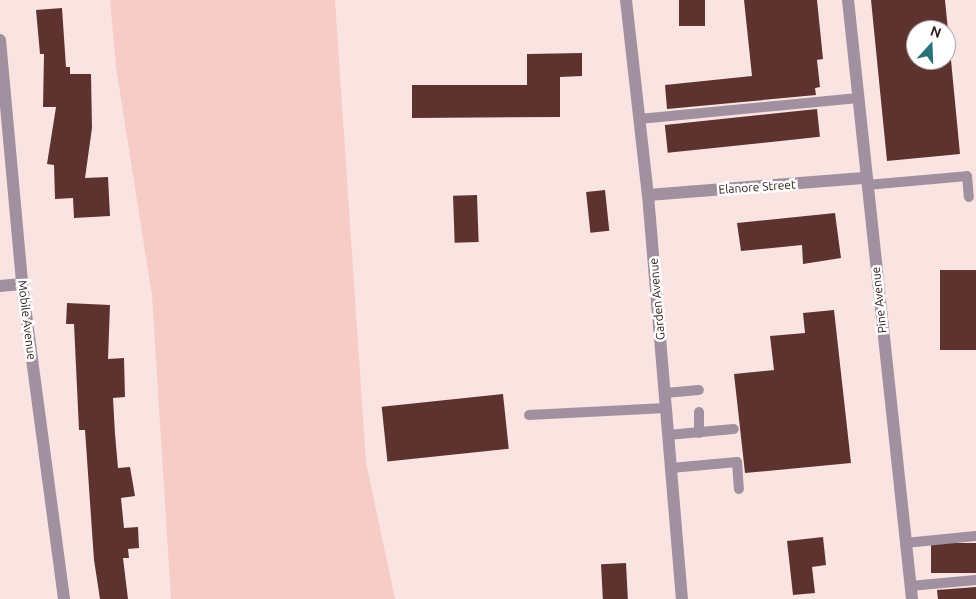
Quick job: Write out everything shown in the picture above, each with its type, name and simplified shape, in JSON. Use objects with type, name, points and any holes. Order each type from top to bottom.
[{"type":"street","name":"Garden Avenue","points":[[626,0],[648,195],[682,599]]},
{"type":"street","name":"Pine Avenue","points":[[848,0],[912,599]]},
{"type":"street","name":"Mobile Avenue","points":[[0,40],[22,284],[64,599]]},
{"type":"street","name":"Elanore Street","points":[[648,195],[867,182]]},
{"type":"street","points":[[0,286],[22,284]]},
{"type":"lane","points":[[639,119],[858,98]]},
{"type":"lane","points":[[867,182],[967,176],[969,197]]},
{"type":"lane","points":[[665,393],[699,390]]},
{"type":"lane","points":[[529,415],[666,408]]},
{"type":"lane","points":[[698,412],[699,433]]},
{"type":"lane","points":[[668,435],[734,429]]},
{"type":"lane","points":[[671,468],[736,462],[739,489]]},
{"type":"lane","points":[[906,543],[976,536]]},
{"type":"lane","points":[[910,586],[976,580]]},
{"type":"shaded area","points":[[110,0],[335,0],[366,462],[395,599],[171,599],[152,296],[116,67]]},
{"type":"building","points":[[679,0],[705,0],[705,26],[679,26]]},
{"type":"building","points":[[744,0],[817,0],[823,59],[817,60],[820,87],[815,88],[816,95],[667,109],[665,85],[752,76]]},
{"type":"building","points":[[871,0],[945,0],[947,20],[906,20],[906,70],[952,70],[960,154],[887,161]]},
{"type":"building","points":[[62,8],[66,67],[70,67],[70,74],[91,74],[92,128],[85,178],[108,177],[110,216],[74,218],[73,198],[55,199],[54,165],[47,164],[56,107],[43,107],[44,54],[40,54],[36,10]]},
{"type":"building","points":[[582,53],[582,76],[560,77],[560,117],[412,118],[412,85],[527,85],[527,54]]},
{"type":"building","points":[[817,109],[820,137],[668,153],[665,125]]},
{"type":"building","points":[[605,190],[609,231],[590,233],[586,192]]},
{"type":"building","points":[[477,195],[479,242],[455,243],[453,196]]},
{"type":"building","points":[[835,213],[841,258],[803,264],[802,245],[741,251],[737,223]]},
{"type":"building","points":[[940,270],[976,270],[976,350],[940,350]]},
{"type":"building","points":[[67,303],[110,305],[108,359],[124,358],[125,397],[113,398],[115,434],[118,468],[130,467],[135,496],[121,498],[124,528],[138,527],[139,548],[128,549],[129,558],[123,558],[128,599],[100,599],[94,560],[85,430],[79,430],[74,324],[66,324]]},
{"type":"building","points":[[834,310],[851,463],[745,473],[734,374],[774,370],[770,336],[805,333],[803,313]]},
{"type":"building","points":[[503,394],[509,449],[387,461],[382,407]]},
{"type":"building","points":[[823,537],[826,565],[812,567],[815,593],[793,595],[787,541]]},
{"type":"building","points":[[931,543],[976,543],[976,573],[931,573]]},
{"type":"building","points":[[626,563],[628,599],[603,599],[601,564]]},
{"type":"building","points":[[976,587],[976,599],[938,599],[937,590]]}]
